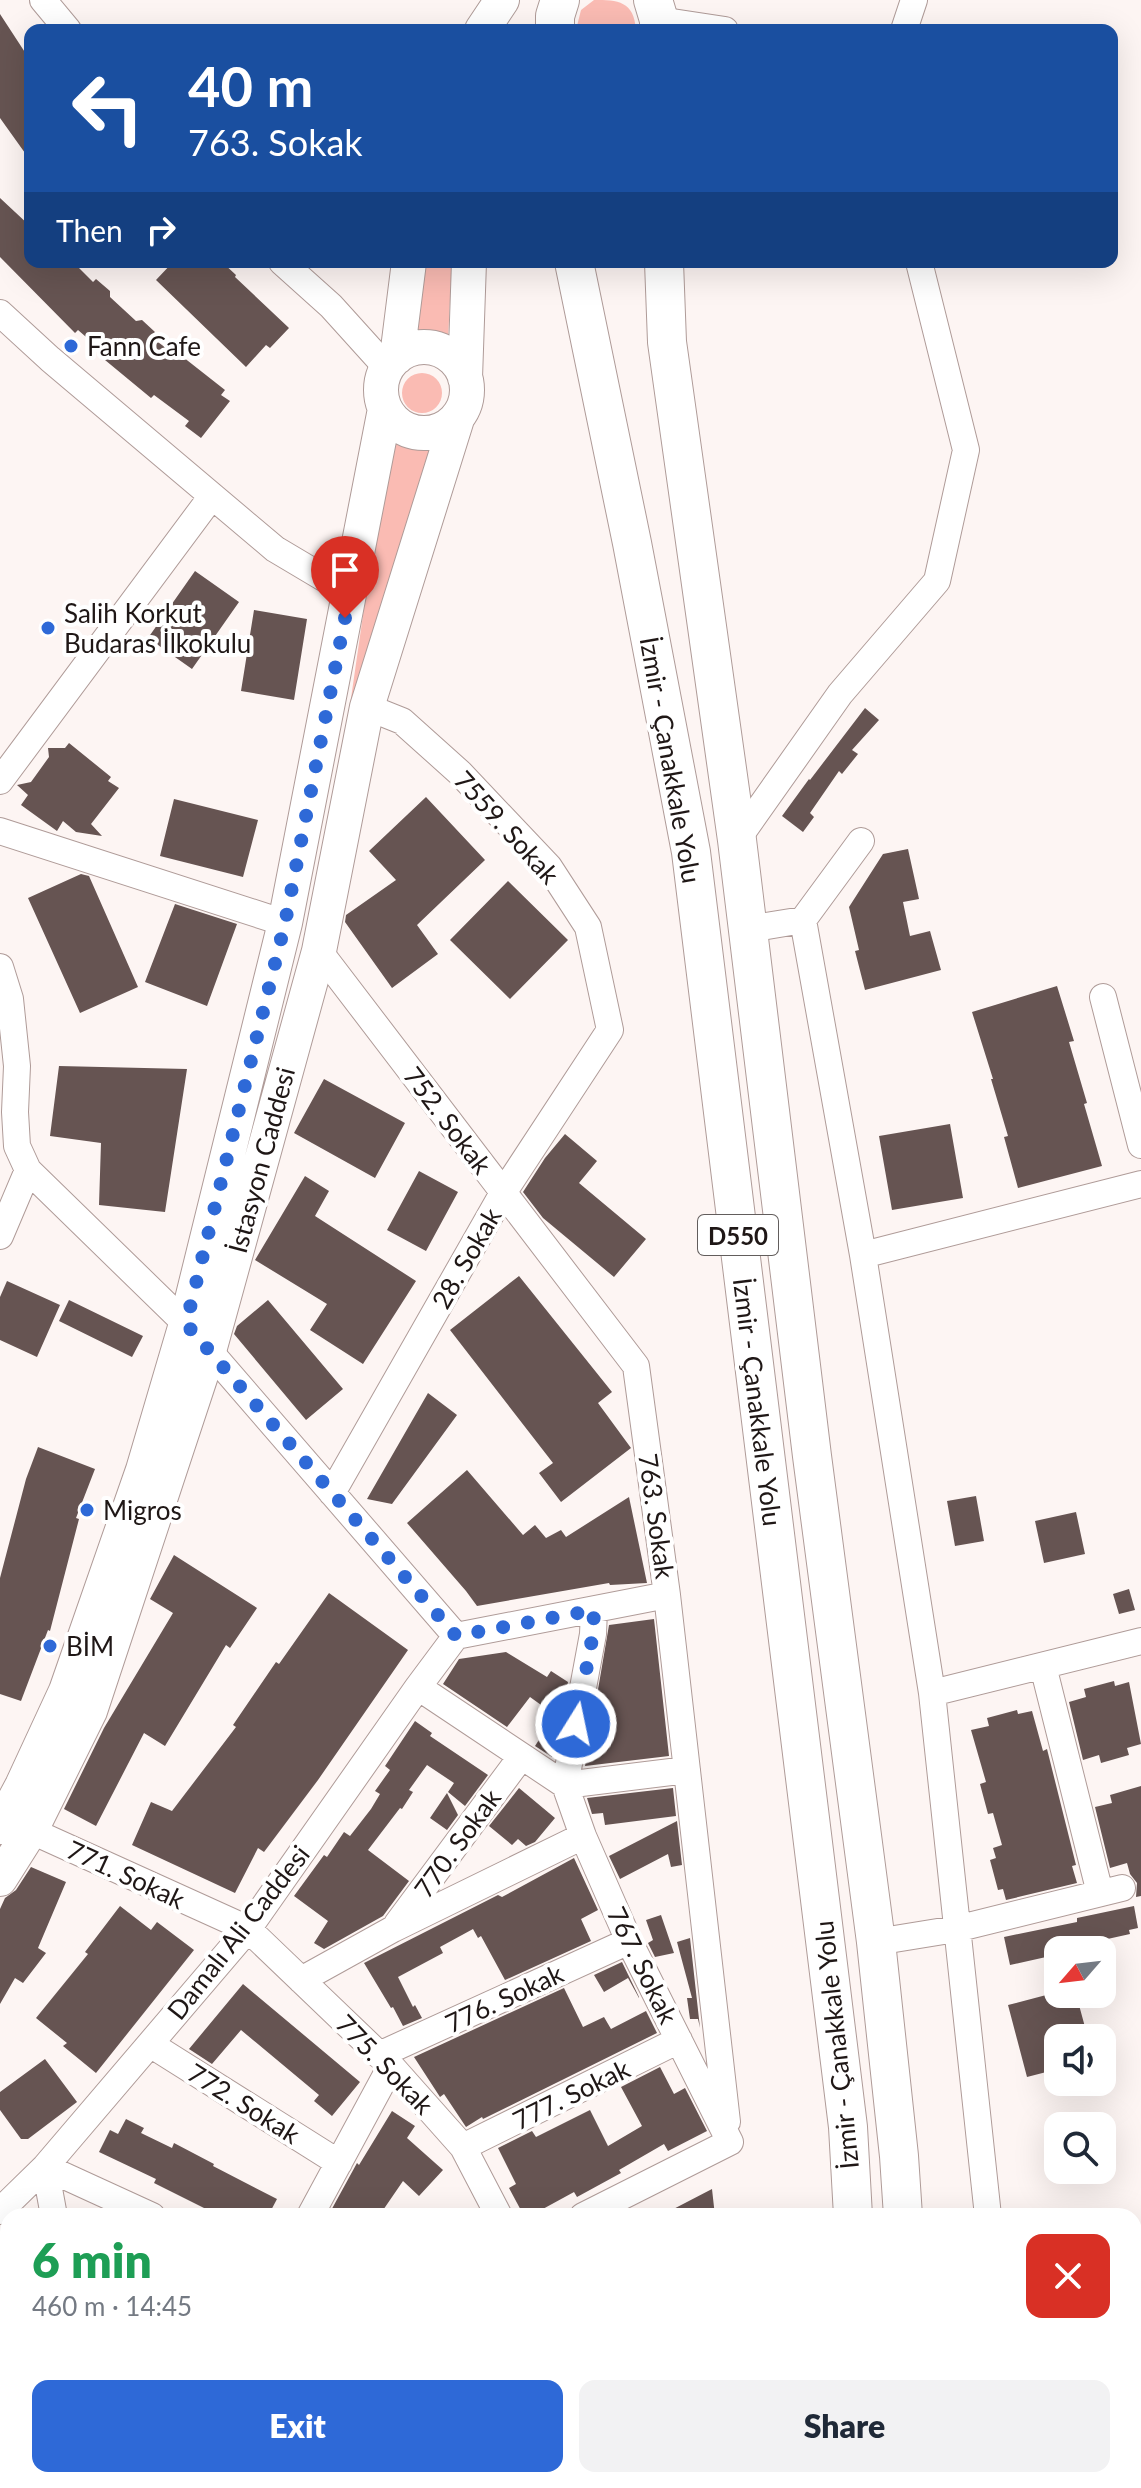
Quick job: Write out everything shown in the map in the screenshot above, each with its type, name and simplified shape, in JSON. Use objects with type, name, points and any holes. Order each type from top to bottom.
[{"type":"highway","name":"İzmir - Çanakkale Yolu","points":[[575,268],[691,852],[848,2127],[853,2208]]},
{"type":"highway","name":"İzmir - Çanakkale Yolu","points":[[664,268],[667,342],[737,840],[812,1456],[876,1942],[902,2208]]},
{"type":"main road","points":[[486,24],[502,0]]},
{"type":"main road","name":"İstasyon Caddesi","points":[[0,1879],[12,1825],[11,1782],[66,1691],[143,1470],[186,1324],[285,923],[385,409],[381,395],[382,381],[392,362],[408,268]]},
{"type":"main road","name":"İstasyon Caddesi","points":[[12,1825],[90,1711],[209,1351],[319,951],[367,707],[457,419],[464,406],[467,393],[469,268]]},
{"type":"main road","points":[[392,362],[409,350],[423,347],[437,349],[449,355],[465,378]]},
{"type":"main road","points":[[385,409],[405,429],[418,433],[433,433],[457,419]]},
{"type":"street","points":[[43,0],[63,24]]},
{"type":"street","points":[[906,24],[914,0]]},
{"type":"street","points":[[658,16],[696,24]]},
{"type":"street","points":[[289,268],[392,362]]},
{"type":"street","points":[[737,840],[840,694],[937,581],[966,450],[920,268]]},
{"type":"street","points":[[0,313],[275,549],[349,593]]},
{"type":"street","points":[[0,781],[212,496]]},
{"type":"street","name":"7559. Sokak","points":[[367,707],[402,721],[460,773],[549,867],[588,927],[610,1030]]},
{"type":"street","points":[[0,831],[285,923]]},
{"type":"street","points":[[748,929],[803,920],[861,841]]},
{"type":"street","points":[[803,920],[863,1255],[932,1693],[987,2208]]},
{"type":"street","name":"752. Sokak","points":[[319,951],[636,1366]]},
{"type":"street","points":[[0,967],[10,999],[17,1066],[7,1111],[28,1170],[186,1324],[456,1636]]},
{"type":"street","points":[[1103,997],[1141,1145]]},
{"type":"street","name":"28. Sokak","points":[[332,1493],[503,1193],[610,1030]]},
{"type":"street","points":[[0,1236],[28,1170]]},
{"type":"street","points":[[863,1255],[1141,1184]]},
{"type":"street","name":"763. Sokak","points":[[456,1636],[667,1595],[636,1366]]},
{"type":"street","points":[[599,2208],[730,2142],[667,1595]]},
{"type":"street","name":"767. Sokak","points":[[594,1610],[593,1634],[565,1785],[583,1836],[629,1941],[730,2142]]},
{"type":"street","name":"Damalı Ali Caddesi","points":[[3,2208],[45,2167],[248,1929],[456,1636]]},
{"type":"street","points":[[932,1693],[1140,1646]]},
{"type":"street","points":[[876,1942],[956,1929],[1111,1891],[1043,1666]]},
{"type":"street","points":[[418,1687],[565,1785],[687,1770]]},
{"type":"street","name":"770. Sokak","points":[[393,1929],[521,1757]]},
{"type":"street","name":"771. Sokak","points":[[12,1825],[248,1929]]},
{"type":"street","name":"770. Sokak","points":[[301,1980],[393,1929],[583,1836]]},
{"type":"street","name":"775. Sokak","points":[[248,1929],[385,2060],[463,2147],[495,2208]]},
{"type":"street","name":"776. Sokak","points":[[385,2060],[629,1941]]},
{"type":"street","name":"777. Sokak","points":[[463,2147],[679,2040]]},
{"type":"street","name":"772. Sokak","points":[[150,2044],[339,2163]]},
{"type":"street","points":[[314,2208],[339,2163],[385,2060]]},
{"type":"street","points":[[45,2167],[53,2208]]},
{"type":"street","points":[[45,2167],[135,2208]]},
{"type":"shaded area","points":[[594,0],[617,2],[628,8],[635,24],[578,24],[581,10]]},
{"type":"shaded area","points":[[426,268],[452,268],[448,339],[412,334]]},
{"type":"shaded area","points":[[422,373],[436,379],[442,393],[436,407],[422,413],[408,407],[402,393],[408,379]]},
{"type":"shaded area","points":[[393,437],[430,448],[347,726],[388,442]]},
{"type":"building","points":[[0,14],[24,51],[24,152],[0,118]]},
{"type":"building","points":[[0,198],[24,220],[24,268],[79,268],[93,282],[96,279],[110,291],[110,297],[136,321],[142,320],[155,332],[151,337],[225,390],[221,395],[230,401],[201,438],[185,426],[189,421],[154,395],[151,398],[105,360],[108,356],[78,330],[75,333],[0,257]]},
{"type":"building","points":[[167,268],[228,268],[289,328],[270,348],[266,345],[246,367],[156,280]]},
{"type":"building","points":[[195,571],[239,602],[192,669],[148,638]]},
{"type":"building","points":[[254,610],[307,619],[294,700],[241,691]]},
{"type":"building","points":[[865,708],[879,720],[852,750],[858,754],[842,774],[839,771],[810,813],[814,817],[803,832],[782,816]]},
{"type":"building","points":[[69,743],[111,777],[108,781],[119,788],[91,824],[102,836],[76,832],[63,821],[57,831],[21,805],[28,795],[17,785],[31,782],[49,757],[48,748],[65,748]]},
{"type":"building","points":[[426,797],[485,860],[417,925],[438,954],[392,988],[345,922],[346,915],[396,880],[369,851]]},
{"type":"building","points":[[174,799],[258,820],[243,877],[160,856]]},
{"type":"building","points":[[908,849],[919,899],[903,902],[910,936],[930,931],[941,970],[865,990],[855,951],[859,950],[849,907],[883,854]]},
{"type":"building","points":[[81,874],[89,876],[138,987],[80,1013],[28,898]]},
{"type":"building","points":[[508,881],[568,940],[510,999],[450,940]]},
{"type":"building","points":[[175,904],[237,924],[207,1006],[145,982]]},
{"type":"building","points":[[1057,986],[1074,1041],[1069,1042],[1102,1166],[1018,1188],[1004,1137],[1008,1136],[972,1012]]},
{"type":"building","points":[[59,1066],[187,1069],[165,1212],[99,1205],[101,1143],[50,1136]]},
{"type":"building","points":[[324,1079],[405,1123],[375,1178],[294,1133]]},
{"type":"building","points":[[950,1124],[963,1198],[892,1210],[879,1136]]},
{"type":"building","points":[[565,1134],[597,1161],[579,1183],[646,1239],[614,1277],[543,1218],[523,1192]]},
{"type":"building","points":[[419,1171],[458,1192],[426,1251],[387,1230]]},
{"type":"building","points":[[305,1176],[329,1191],[315,1216],[416,1281],[363,1364],[310,1330],[327,1304],[255,1260]]},
{"type":"building","points":[[519,1276],[612,1392],[598,1403],[631,1448],[561,1502],[539,1473],[553,1463],[450,1330]]},
{"type":"building","points":[[7,1281],[60,1305],[37,1357],[0,1340],[0,1297]]},
{"type":"building","points":[[69,1300],[143,1336],[132,1357],[59,1321]]},
{"type":"building","points":[[268,1300],[343,1389],[306,1420],[234,1334],[237,1326]]},
{"type":"building","points":[[428,1393],[457,1415],[392,1504],[367,1499]]},
{"type":"building","points":[[38,1447],[95,1469],[76,1518],[79,1519],[50,1631],[21,1701],[0,1694],[0,1578],[26,1479]]},
{"type":"building","points":[[467,1470],[523,1535],[535,1525],[546,1538],[561,1530],[566,1537],[629,1497],[647,1583],[609,1583],[477,1606],[407,1523]]},
{"type":"building","points":[[976,1496],[984,1541],[955,1546],[947,1501]]},
{"type":"building","points":[[1076,1512],[1085,1554],[1044,1563],[1035,1521]]},
{"type":"building","points":[[174,1555],[257,1608],[230,1648],[226,1645],[165,1746],[144,1733],[96,1826],[64,1809],[104,1728],[173,1613],[150,1599]]},
{"type":"building","points":[[1129,1589],[1135,1610],[1119,1614],[1113,1594]]},
{"type":"building","points":[[329,1593],[408,1650],[264,1852],[258,1848],[235,1893],[132,1845],[151,1802],[172,1811],[236,1727],[233,1725],[276,1662],[279,1664]]},
{"type":"building","points":[[654,1619],[669,1756],[585,1766],[609,1625]]},
{"type":"building","points":[[506,1652],[547,1677],[551,1671],[568,1682],[552,1757],[535,1746],[555,1715],[530,1697],[507,1727],[443,1684],[459,1659]]},
{"type":"building","points":[[1114,1681],[1115,1686],[1129,1682],[1141,1744],[1127,1748],[1129,1755],[1101,1763],[1099,1755],[1083,1760],[1069,1702],[1086,1697],[1084,1689]]},
{"type":"building","points":[[1017,1710],[1018,1714],[1032,1711],[1043,1751],[1047,1749],[1076,1865],[1072,1866],[1077,1883],[1006,1900],[1003,1889],[998,1890],[990,1860],[996,1858],[993,1848],[1002,1845],[993,1813],[988,1814],[980,1784],[986,1782],[971,1730],[989,1726],[987,1718]]},
{"type":"building","points":[[415,1721],[432,1733],[430,1736],[488,1775],[465,1806],[448,1792],[454,1783],[427,1765],[409,1790],[413,1792],[402,1809],[368,1850],[409,1881],[383,1916],[324,1949],[314,1943],[328,1921],[294,1896],[344,1832],[350,1836],[371,1809],[380,1794],[375,1791],[390,1770],[385,1766]]},
{"type":"building","points":[[1141,1786],[1141,1896],[1136,1897],[1137,1883],[1127,1863],[1110,1868],[1095,1807],[1112,1803],[1110,1795]]},
{"type":"building","points":[[519,1788],[555,1818],[535,1842],[526,1846],[518,1839],[512,1845],[489,1826]]},
{"type":"building","points":[[673,1788],[676,1816],[605,1825],[603,1813],[592,1814],[587,1798]]},
{"type":"building","points":[[447,1793],[458,1815],[447,1830],[430,1818]]},
{"type":"building","points":[[677,1821],[682,1865],[671,1867],[668,1854],[620,1879],[609,1856]]},
{"type":"building","points":[[574,1858],[598,1910],[581,1919],[591,1941],[505,1980],[481,1936],[478,1938],[473,1929],[440,1947],[443,1953],[398,1977],[422,2018],[403,2026],[364,1963],[498,1895],[502,1897]]},
{"type":"building","points":[[31,1867],[66,1882],[38,1948],[46,1953],[23,1983],[15,1978],[0,2004],[0,1909],[5,1898],[16,1890]]},
{"type":"building","points":[[120,1906],[151,1930],[157,1922],[194,1950],[96,2073],[63,2046],[67,2043],[36,2018],[88,1954],[85,1952]]},
{"type":"building","points":[[1134,1906],[1138,1928],[1129,1930],[1130,1934],[1116,1937],[1044,1936],[1044,1957],[1010,1965],[1004,1937],[1077,1922],[1077,1918]]},
{"type":"building","points":[[661,1915],[674,1953],[655,1957],[648,1943],[653,1940],[646,1920]]},
{"type":"building","points":[[690,1938],[700,2028],[698,2019],[690,2019],[687,1998],[692,1998],[677,1942]]},
{"type":"building","points":[[622,1962],[639,1998],[628,1978],[604,1992],[594,1975]]},
{"type":"building","points":[[243,1984],[360,2082],[332,2116],[314,2101],[319,2095],[241,2030],[212,2064],[189,2049]]},
{"type":"building","points":[[564,1988],[583,2027],[604,2017],[611,2029],[646,2011],[657,2033],[466,2127],[444,2094],[440,2097],[414,2057]]},
{"type":"building","points":[[1044,1996],[1044,2008],[1080,2008],[1084,2024],[1044,2024],[1044,2073],[1027,2077],[1008,2005]]},
{"type":"building","points":[[45,2059],[77,2102],[28,2139],[21,2139],[0,2110],[0,2092]]},
{"type":"building","points":[[660,2067],[674,2094],[685,2088],[707,2131],[668,2151],[664,2144],[577,2197],[574,2192],[545,2208],[520,2208],[509,2188],[516,2184],[498,2148],[532,2131],[536,2137],[590,2110],[608,2146],[642,2126],[621,2087]]},
{"type":"building","points":[[392,2111],[415,2126],[407,2138],[443,2170],[419,2196],[403,2181],[384,2208],[332,2208],[357,2163],[359,2165]]},
{"type":"building","points":[[126,2119],[144,2128],[141,2133],[172,2148],[174,2143],[277,2199],[272,2208],[204,2208],[154,2183],[156,2179],[99,2152],[110,2130],[118,2134]]},
{"type":"building","points":[[712,2189],[714,2208],[675,2208]]},
{"type":"place","name":"Fann Cafe","points":[[71,346]]},
{"type":"place","name":"Salih Korkut Budaras İlkokulu","points":[[48,628]]},
{"type":"place","name":"Migros","points":[[87,1510]]},
{"type":"place","name":"BİM","points":[[50,1646]]},
{"type":"route","points":[[345,618],[285,923],[186,1324],[456,1636],[594,1610],[593,1634],[576,1724]]}]
